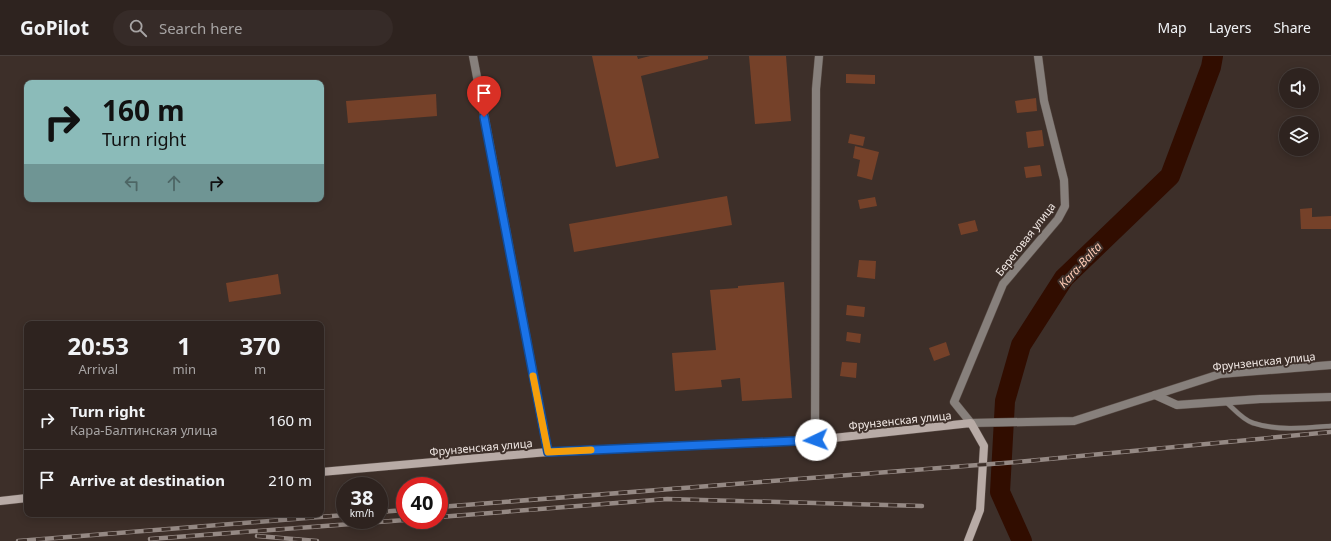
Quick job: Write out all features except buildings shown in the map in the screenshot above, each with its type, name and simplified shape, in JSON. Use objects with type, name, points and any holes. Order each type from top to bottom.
[{"type":"street","points":[[473,56],[548,452]]},
{"type":"street","points":[[816,440],[816,89],[819,56]]},
{"type":"street","name":"Береговая улица","points":[[971,424],[954,402],[1003,284],[1058,219],[1066,206],[1064,180],[1044,101],[1038,56]]},
{"type":"street","name":"Фрунзенская улица","points":[[324,472],[548,452],[816,440],[971,424],[1074,421],[1220,374],[1331,365]]},
{"type":"street","points":[[1155,395],[1176,405],[1260,399],[1331,397]]},
{"type":"street","points":[[968,541],[980,510],[984,446],[971,424]]},
{"type":"street","points":[[0,501],[24,498]]},
{"type":"lane","points":[[1226,402],[1252,423],[1302,428],[1331,426]]},
{"type":"waterway","name":"Kara-Balta","points":[[1022,541],[1000,492],[1005,401],[1021,345],[1064,278],[1170,176],[1211,67],[1213,56]]},
{"type":"railway","points":[[448,506],[1017,462],[1331,432]]},
{"type":"railway","points":[[448,516],[667,499],[922,506]]},
{"type":"railway","points":[[388,511],[396,511]]},
{"type":"railway","points":[[324,517],[336,516]]},
{"type":"railway","points":[[18,541],[320,517]]},
{"type":"railway","points":[[150,539],[396,521]]},
{"type":"railway","points":[[257,536],[317,541]]},
{"type":"slow traffic","points":[[533,376],[548,452],[591,450]]},
{"type":"route","points":[[484,117],[548,452],[816,440]]}]
